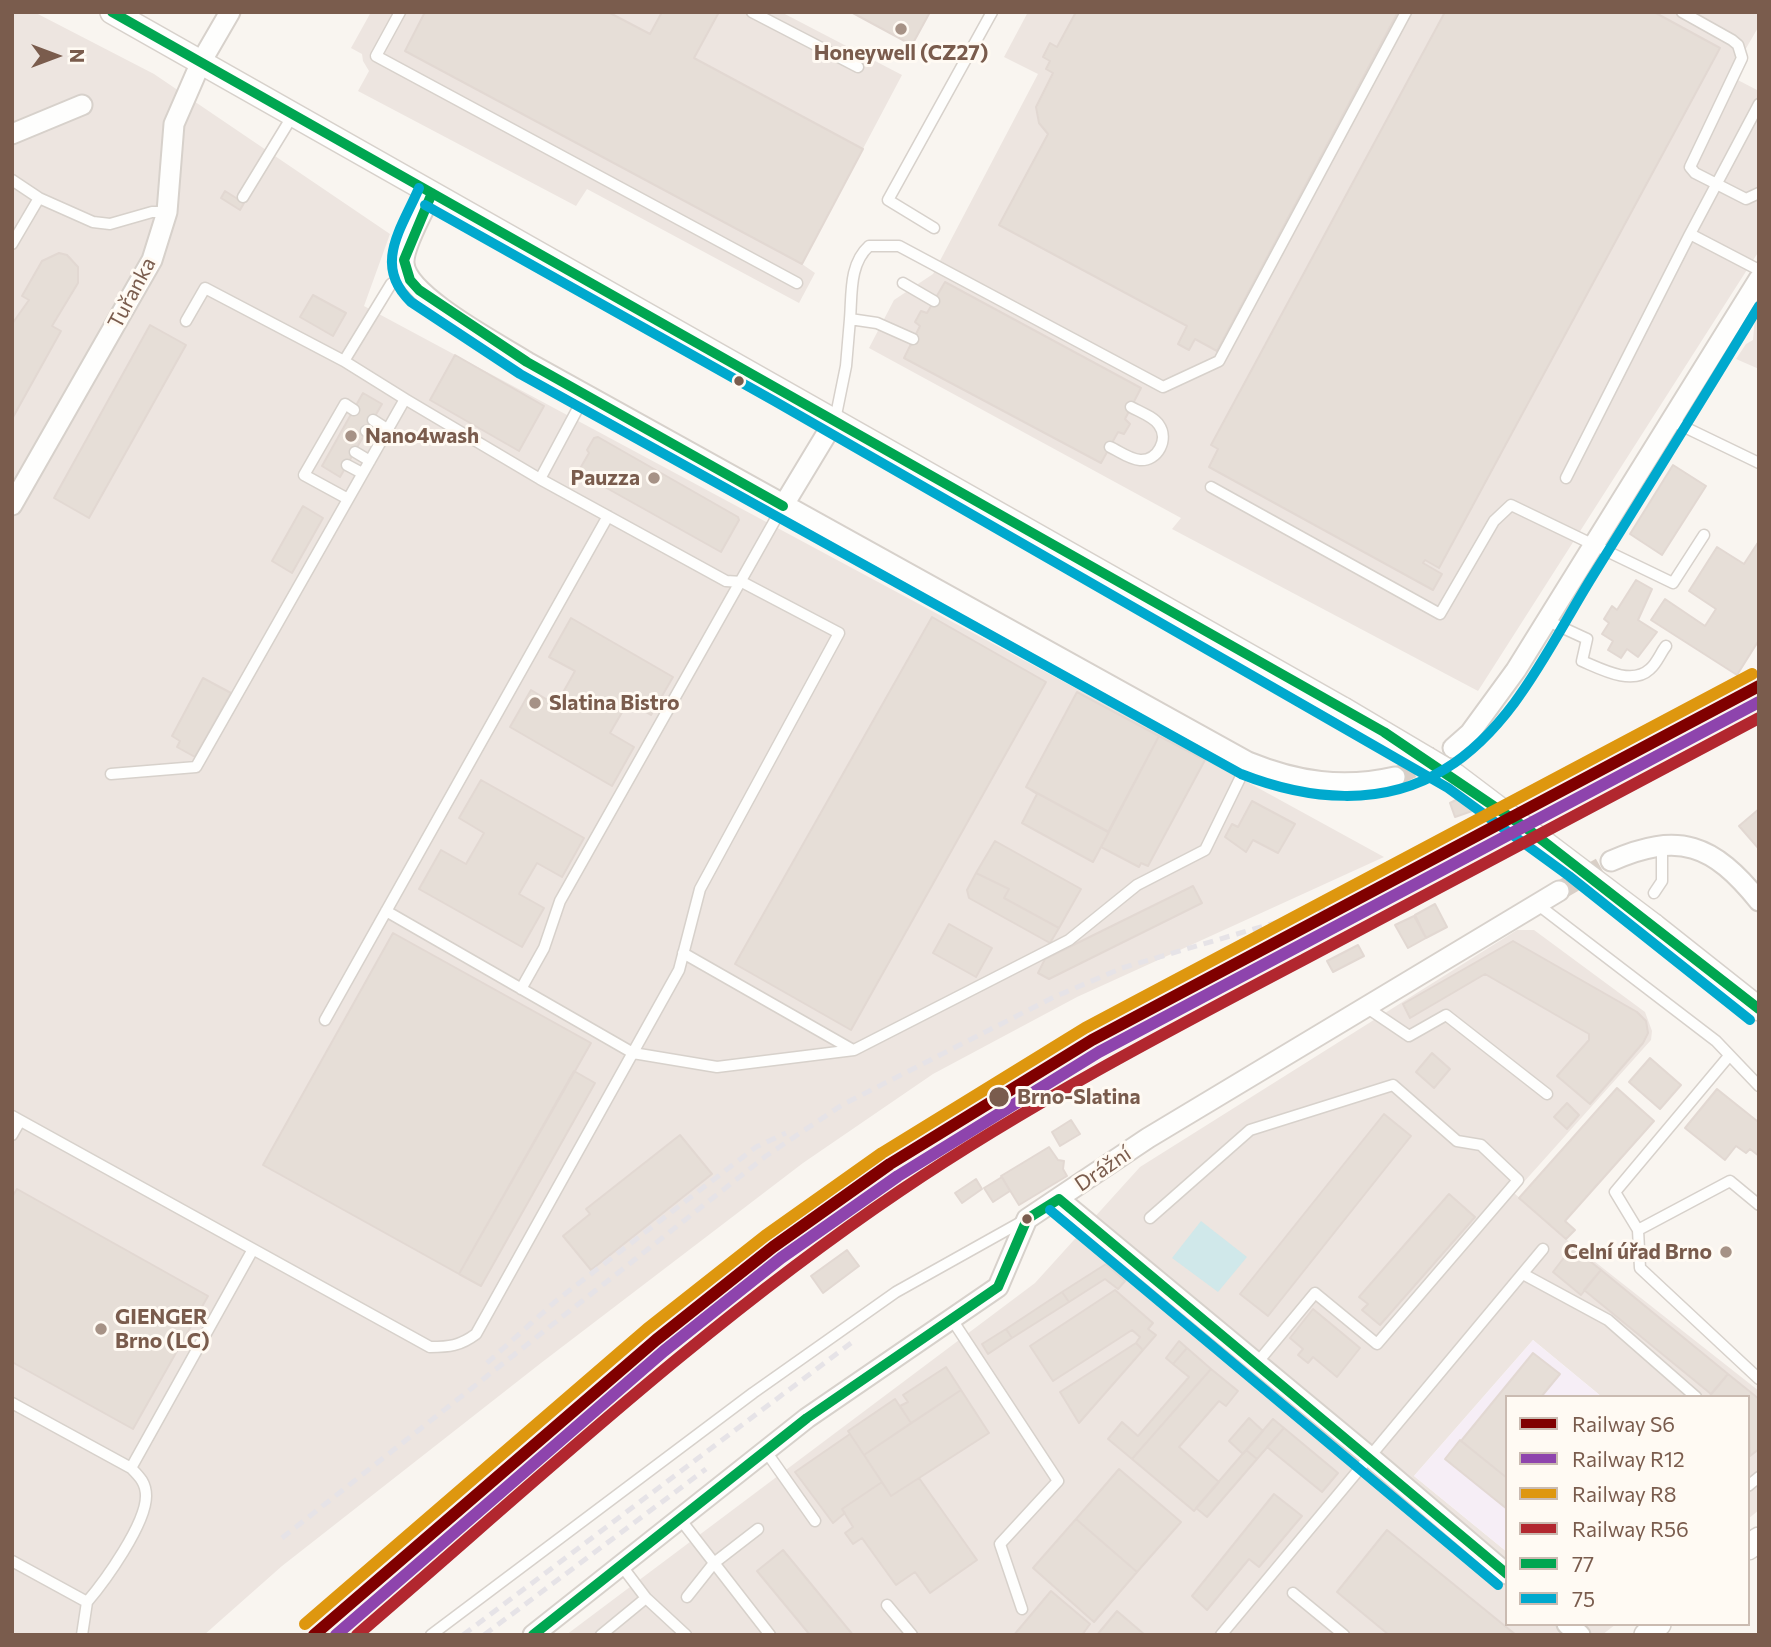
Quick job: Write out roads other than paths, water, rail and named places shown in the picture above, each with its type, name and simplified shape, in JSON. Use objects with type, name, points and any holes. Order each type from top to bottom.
[{"type":"street","points":[[112,12],[835,420],[1456,776],[1759,1009]]},
{"type":"street","name":"Tuřanka","points":[[12,505],[152,260],[167,212],[174,124],[201,62],[230,12]]},
{"type":"street","points":[[12,134],[82,105]]},
{"type":"street","points":[[432,193],[405,254],[407,274],[419,290],[585,394],[1248,762],[1279,775],[1315,782],[1349,784],[1395,777]]},
{"type":"street","points":[[1452,748],[1470,733],[1490,708],[1548,621],[1759,279]]},
{"type":"street","points":[[783,506],[835,420]]},
{"type":"street","points":[[1611,861],[1662,845],[1693,848],[1712,855],[1729,868],[1759,901]]},
{"type":"street","name":"Drážní","points":[[1027,1219],[1148,1138],[1559,891]]},
{"type":"street","points":[[1059,1199],[1505,1572]]},
{"type":"street","points":[[533,1635],[807,1418],[998,1287],[1027,1219]]},
{"type":"lane","points":[[400,12],[376,56],[797,283]]},
{"type":"lane","points":[[752,12],[858,67]]},
{"type":"lane","points":[[934,228],[888,200],[992,12]]},
{"type":"lane","points":[[835,420],[846,366],[854,271],[860,254],[869,246],[899,246],[1163,387],[1219,361],[1406,12]]},
{"type":"lane","points":[[1682,12],[1732,40],[1741,51],[1740,67],[1689,162],[1695,173],[1746,199],[1759,193]]},
{"type":"lane","points":[[1566,478],[1715,183],[1759,104]]},
{"type":"lane","points":[[243,197],[293,115]]},
{"type":"lane","points":[[12,180],[38,198],[77,216],[110,224],[152,212],[167,212]]},
{"type":"lane","points":[[12,244],[38,198]]},
{"type":"lane","points":[[1690,234],[1759,270]]},
{"type":"lane","points":[[344,361],[391,284],[407,274]]},
{"type":"lane","points":[[903,283],[934,302]]},
{"type":"lane","points":[[12,1135],[16,1119],[430,1347],[449,1347],[464,1343],[476,1334],[680,970],[700,889],[839,634],[742,582],[726,582],[540,479],[344,361],[205,288],[186,321]]},
{"type":"lane","points":[[850,319],[877,323],[913,339]]},
{"type":"lane","points":[[540,479],[585,394]]},
{"type":"lane","points":[[111,774],[196,767],[405,399]]},
{"type":"lane","points":[[348,499],[304,475],[324,451],[343,418],[345,404],[354,410]]},
{"type":"lane","points":[[1110,447],[1138,460],[1150,458],[1160,449],[1163,433],[1158,422],[1132,407]]},
{"type":"lane","points":[[373,420],[387,429]]},
{"type":"lane","points":[[1672,421],[1759,463]]},
{"type":"lane","points":[[366,431],[382,440]]},
{"type":"lane","points":[[355,452],[370,461]]},
{"type":"lane","points":[[347,465],[362,473]]},
{"type":"lane","points":[[1211,487],[1440,614],[1494,521],[1511,505],[1673,583],[1704,535]]},
{"type":"lane","points":[[522,989],[544,948],[560,901],[783,506]]},
{"type":"lane","points":[[325,1020],[608,516]]},
{"type":"lane","points":[[1548,621],[1587,639],[1582,661],[1606,672],[1630,676],[1650,670],[1666,646]]},
{"type":"lane","points":[[386,911],[632,1053],[717,1067],[854,1050],[1069,940],[1136,885],[1205,850],[1248,762]]},
{"type":"lane","points":[[1654,893],[1659,888],[1662,873],[1662,845]]},
{"type":"lane","points":[[1630,853],[1652,859],[1662,873]]},
{"type":"lane","points":[[1537,904],[1716,1041],[1759,1086]]},
{"type":"lane","points":[[683,953],[854,1050]]},
{"type":"lane","points":[[1366,1006],[1409,1036],[1446,1015],[1547,1094]]},
{"type":"lane","points":[[1729,1056],[1615,1192],[1638,1230],[1640,1268],[1757,1377]]},
{"type":"lane","points":[[1150,1218],[1250,1130],[1392,1086],[1457,1141],[1481,1145],[1518,1180],[1377,1343],[1315,1293],[1257,1363]]},
{"type":"lane","points":[[1638,1230],[1730,1181],[1759,1205]]},
{"type":"lane","points":[[431,1635],[753,1393],[896,1292],[1027,1219]]},
{"type":"lane","points":[[1221,1635],[1543,1249]]},
{"type":"lane","points":[[131,1468],[252,1251]]},
{"type":"lane","points":[[1523,1274],[1608,1320],[1694,1395]]},
{"type":"lane","points":[[951,1318],[1058,1481],[1000,1544],[1022,1609]]},
{"type":"lane","points":[[1757,1377],[1759,1365]]},
{"type":"lane","points":[[12,1403],[131,1468],[144,1481],[147,1498],[138,1521],[110,1574],[87,1602],[82,1635]]},
{"type":"lane","points":[[765,1450],[815,1521]]},
{"type":"lane","points":[[680,1519],[770,1635]]},
{"type":"lane","points":[[687,1597],[714,1563],[758,1528]]},
{"type":"lane","points":[[12,1561],[87,1602]]},
{"type":"lane","points":[[621,1565],[646,1598],[686,1635]]},
{"type":"lane","points":[[1293,1593],[1344,1635]]},
{"type":"lane","points":[[601,1635],[646,1598]]},
{"type":"lane","points":[[887,1605],[912,1635]]},
{"type":"water","points":[[1201,1221],[1247,1257],[1218,1292],[1172,1258]]},
{"type":"tunnel","points":[[1395,777],[1453,748]]},
{"type":"tunnel","points":[[1559,891],[1611,861]]},
{"type":"railway","points":[[282,1538],[766,1156],[842,1105],[1052,998],[1122,968],[1325,908]]},
{"type":"railway","points":[[487,1363],[557,1300],[756,1147],[786,1133]]},
{"type":"railway","points":[[463,1635],[851,1343]]},
{"type":"railway","points":[[484,1635],[706,1469]]},
{"type":"rail line","name":"R8","points":[[305,1624],[647,1329],[765,1236],[882,1153],[1085,1028],[1752,674]]},
{"type":"rail line","name":"S6","points":[[314,1635],[656,1340],[773,1247],[890,1164],[1092,1040],[1759,686]]},
{"type":"rail line","name":"R12","points":[[336,1635],[664,1351],[781,1258],[898,1176],[1099,1052],[1759,702]]},
{"type":"rail line","name":"R56","points":[[357,1635],[690,1349],[828,1241],[900,1191],[998,1128],[1149,1042],[1759,718]]},
{"type":"place","name":"Honeywell (CZ27)","points":[[901,29]]},
{"type":"place","name":"Nano4wash","points":[[351,436]]},
{"type":"place","name":"Pauzza","points":[[654,478]]},
{"type":"place","name":"Slatina Bistro","points":[[535,703]]},
{"type":"place","name":"Brno-Slatina","points":[[999,1097]]},
{"type":"place","name":"Celní úřad Brno","points":[[1726,1252]]},
{"type":"place","name":"GIENGER Brno (LC)","points":[[101,1329]]}]
